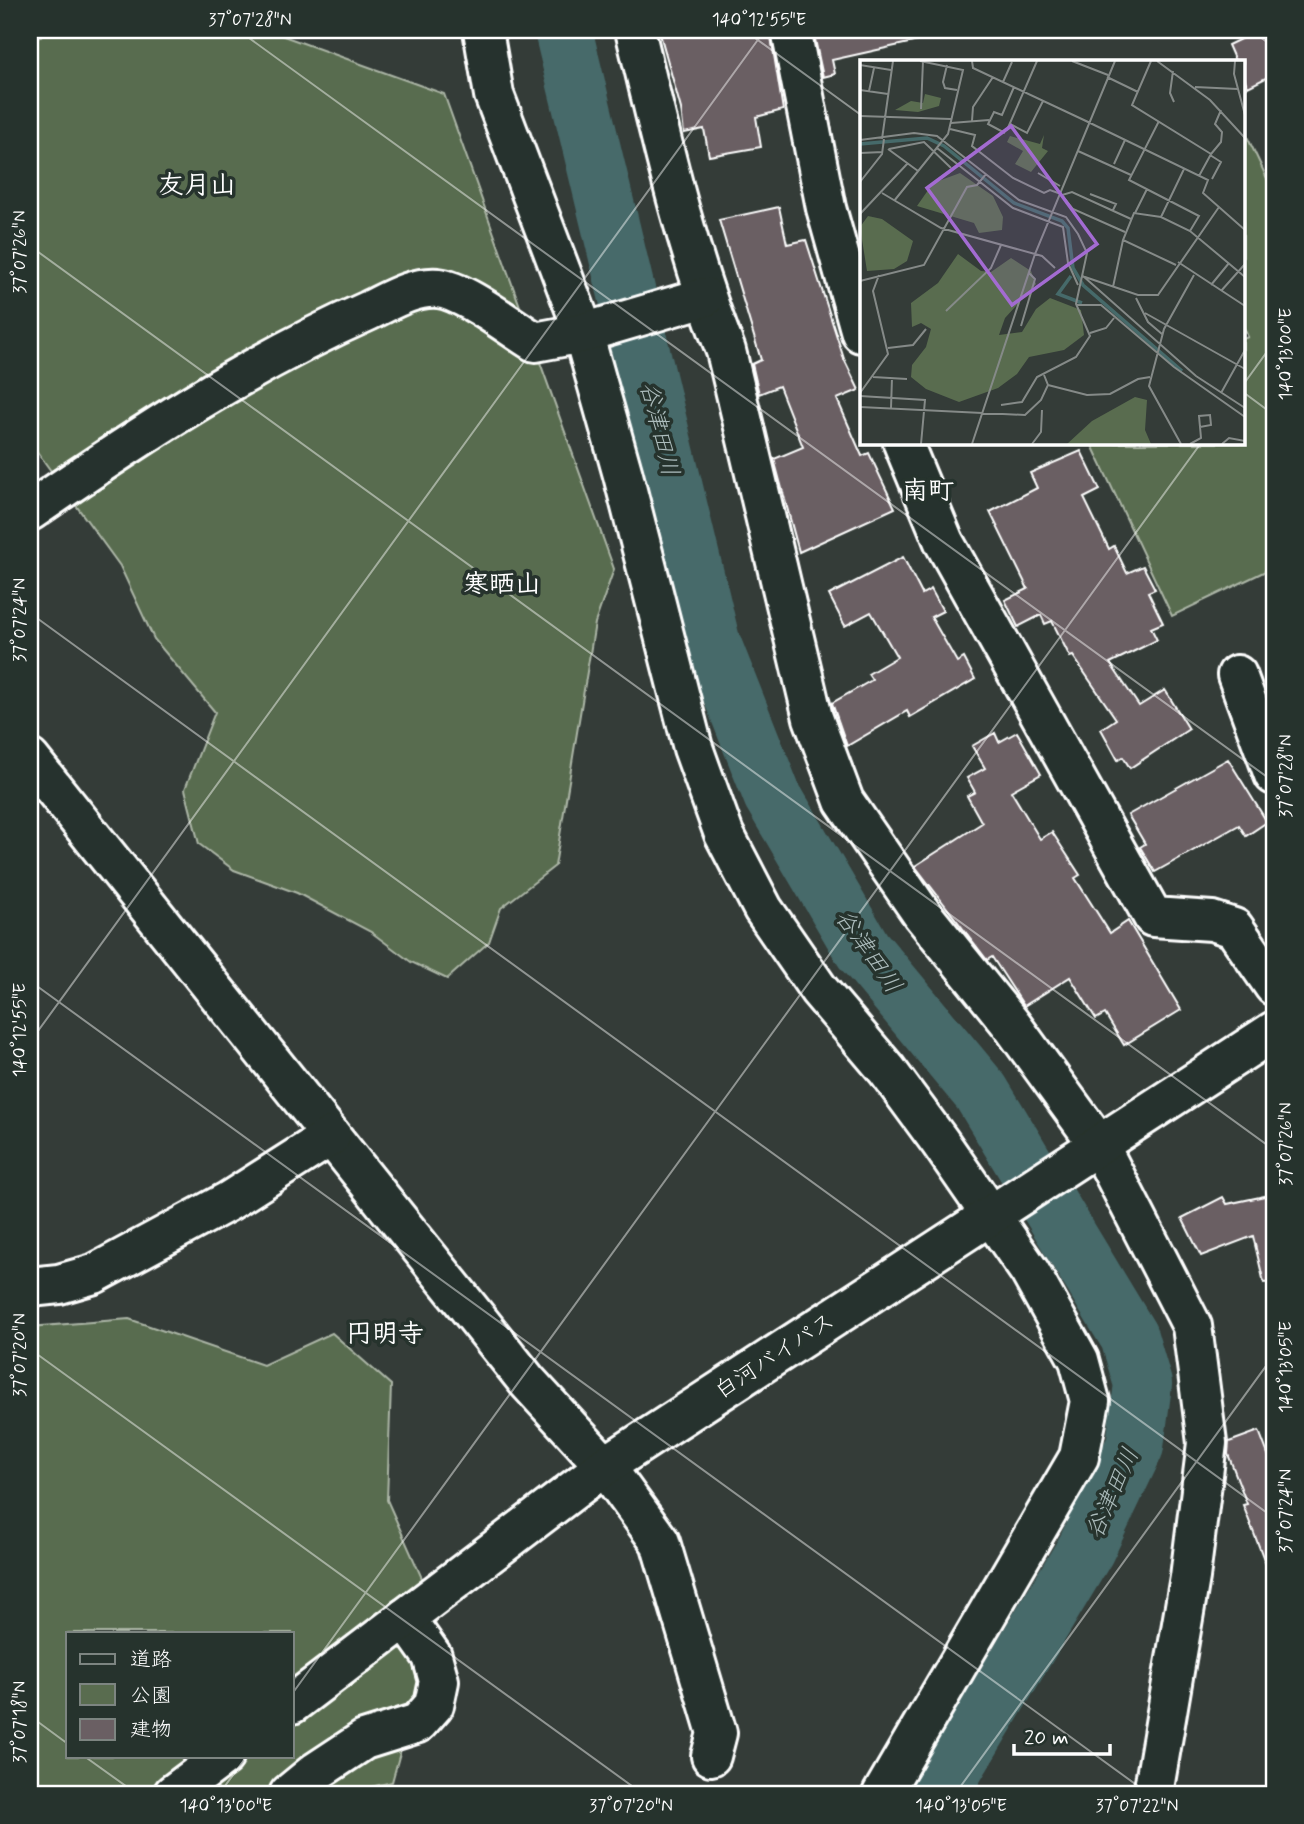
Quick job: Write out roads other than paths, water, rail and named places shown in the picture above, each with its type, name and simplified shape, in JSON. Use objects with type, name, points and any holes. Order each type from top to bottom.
[{"type":"main road","points":[[483,30],[494,94],[565,275],[592,329],[624,475],[693,748],[724,834],[763,909],[819,990],[887,1070],[995,1211],[1079,1360],[1090,1401],[1079,1457],[882,1794]]},
{"type":"main road","points":[[635,30],[675,196],[705,297],[726,351],[813,718],[844,801],[922,914],[1011,1024],[1092,1149],[1192,1326],[1208,1443],[1185,1605],[1153,1794]]},
{"type":"main road","points":[[791,30],[826,208],[860,329]]},
{"type":"main road","points":[[30,511],[160,422],[341,323],[414,290],[439,288],[458,296],[535,342],[705,297]]},
{"type":"main road","points":[[903,444],[944,542],[1153,917],[1212,920],[1234,928],[1274,986]]},
{"type":"main road","points":[[1237,675],[1274,775]]},
{"type":"main road","points":[[30,759],[527,1381],[605,1465],[660,1542],[717,1733],[711,1756]]},
{"type":"main road","name":"白河バイパス","points":[[294,1701],[605,1465],[1274,1031]]},
{"type":"main road","points":[[30,1287],[59,1284],[105,1268],[229,1201],[331,1136]]},
{"type":"main road","points":[[289,1794],[317,1771],[364,1740],[418,1723],[434,1705],[439,1681],[432,1656],[405,1618]]},
{"type":"main road","points":[[173,1794],[221,1758]]},
{"type":"waterway","name":"谷津田川","points":[[563,30],[711,641],[772,795],[863,950],[981,1092],[1129,1337],[1143,1384],[1135,1446],[1086,1549],[939,1794]]},
{"type":"district","name":"友月山","points":[[197,184]]},
{"type":"district","name":"南町","points":[[928,490]]},
{"type":"district","name":"寒晒山","points":[[502,583]]},
{"type":"district","name":"円明寺","points":[[385,1333]]}]
